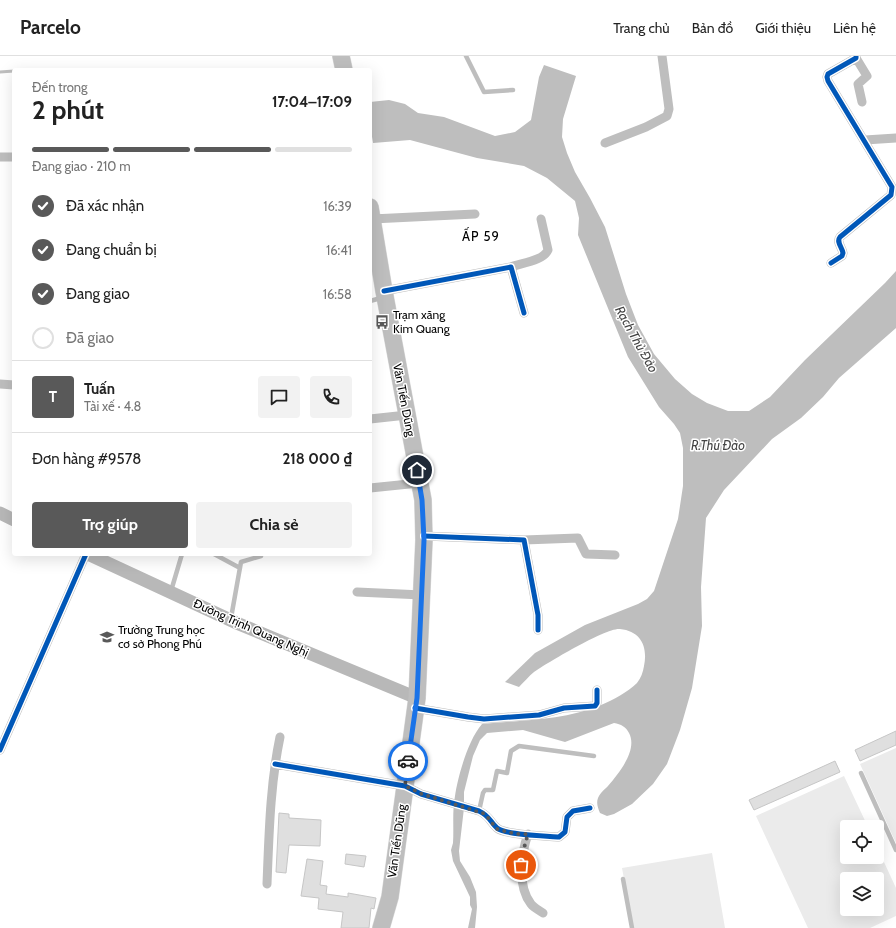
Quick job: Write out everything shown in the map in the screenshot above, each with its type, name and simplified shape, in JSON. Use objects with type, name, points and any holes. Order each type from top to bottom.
[{"type":"highway","points":[[341,56],[344,68]]},
{"type":"highway","name":"Văn Tiến Dũng","points":[[372,221],[380,297],[407,415],[420,483],[424,536],[416,703],[390,898],[381,928]]},
{"type":"main road","points":[[0,513],[12,519]]},
{"type":"main road","name":"Đường Trịnh Quang Nghị","points":[[91,556],[416,703]]},
{"type":"street","points":[[605,143],[657,122],[667,116],[669,110],[662,56]]},
{"type":"street","points":[[831,263],[842,256],[843,253],[838,239],[891,195],[892,192],[892,187],[865,140],[828,81],[828,74],[856,57],[868,76],[858,84],[862,102]]},
{"type":"street","points":[[865,140],[896,138]]},
{"type":"street","points":[[0,157],[12,157]]},
{"type":"street","points":[[372,212],[475,214]]},
{"type":"street","points":[[380,297],[511,267],[538,258],[546,254],[548,250],[541,219]]},
{"type":"street","points":[[511,267],[524,313]]},
{"type":"street","points":[[0,384],[12,385]]},
{"type":"street","points":[[372,419],[407,415]]},
{"type":"street","points":[[372,488],[420,483]]},
{"type":"street","points":[[424,536],[524,540],[578,538],[586,554],[615,555]]},
{"type":"street","points":[[524,540],[538,615],[538,630]]},
{"type":"street","points":[[0,750],[86,556]]},
{"type":"street","points":[[356,592],[422,595]]},
{"type":"street","points":[[416,703],[462,716],[484,718],[539,715],[564,708],[595,706],[597,703],[597,690]]},
{"type":"street","points":[[267,884],[275,764],[280,737]]},
{"type":"street","points":[[275,764],[405,786],[422,794],[479,811],[485,814],[497,829],[516,834],[559,837],[565,832],[567,816],[573,811],[590,808]]},
{"type":"street","points":[[528,834],[521,865],[523,884],[530,903],[543,913]]},
{"type":"lane","points":[[466,56],[484,92],[513,90]]},
{"type":"lane","points":[[170,592],[181,556]]},
{"type":"lane","points":[[218,556],[240,568]]},
{"type":"lane","points":[[230,620],[241,562],[260,556]]},
{"type":"lane","points":[[479,811],[483,793],[485,790],[493,790],[497,771],[507,773],[511,751],[519,746],[594,756]]},
{"type":"lane","points":[[861,773],[896,850]]},
{"type":"lane","points":[[623,879],[632,928]]},
{"type":"shaded area","points":[[896,748],[896,843],[860,764]]},
{"type":"shaded area","points":[[844,776],[865,820],[840,820],[840,864],[884,864],[884,862],[896,888],[896,916],[870,928],[808,928],[756,816]]},
{"type":"shaded area","points":[[712,853],[725,928],[633,928],[622,868]]},
{"type":"water","name":"R.Thú Đào","points":[[544,65],[576,76],[563,119],[562,137],[567,153],[575,172],[605,227],[626,294],[638,325],[654,354],[675,379],[692,394],[707,403],[728,411],[749,411],[770,397],[805,360],[896,271],[896,328],[839,378],[823,397],[801,418],[772,439],[724,490],[706,518],[701,587],[702,626],[692,688],[680,730],[667,764],[653,784],[632,804],[614,814],[607,816],[600,813],[597,800],[622,768],[631,747],[631,740],[628,731],[617,723],[565,742],[523,730],[487,733],[480,740],[473,756],[464,792],[464,808],[459,851],[460,861],[470,877],[476,892],[477,907],[475,928],[468,928],[472,909],[470,905],[470,897],[453,861],[451,850],[453,843],[454,802],[456,788],[464,758],[472,739],[482,724],[542,719],[572,714],[610,701],[625,693],[637,683],[642,675],[644,666],[644,646],[638,637],[633,633],[620,629],[613,630],[591,639],[563,654],[534,672],[519,687],[505,682],[535,653],[585,625],[647,599],[654,591],[678,519],[683,486],[683,448],[680,433],[659,407],[628,357],[578,235],[579,218],[575,201],[547,178],[524,166],[477,158],[410,140],[373,143],[372,102],[389,100],[405,104],[418,113],[444,117],[495,136],[515,132],[531,120],[539,77]]},
{"type":"building","points":[[896,731],[896,745],[860,761],[855,750]]},
{"type":"building","points":[[835,761],[840,772],[754,810],[749,800]]},
{"type":"building","points":[[279,813],[289,814],[289,818],[321,820],[320,846],[289,845],[286,873],[276,872]]},
{"type":"building","points":[[346,854],[366,856],[364,867],[345,864]]},
{"type":"building","points":[[307,859],[323,861],[320,885],[327,886],[326,894],[348,897],[348,893],[376,898],[374,909],[371,908],[369,928],[341,928],[343,912],[318,909],[319,898],[301,896]]},
{"type":"waterway","points":[[0,72],[12,71]]},
{"type":"cycle path","points":[[831,263],[842,256],[843,253],[839,243],[840,237],[891,195],[892,187],[828,81],[828,74],[856,58],[856,56]]},
{"type":"cycle path","points":[[384,291],[511,267],[524,313]]},
{"type":"cycle path","points":[[424,536],[524,540],[538,615],[538,630]]},
{"type":"cycle path","points":[[0,750],[85,556]]},
{"type":"cycle path","points":[[415,708],[484,719],[539,715],[564,708],[595,706],[597,703],[597,690]]},
{"type":"cycle path","points":[[275,764],[405,786],[421,794],[479,811],[488,817],[497,828],[517,834],[559,837],[565,832],[567,817],[573,811],[590,808]]},
{"type":"way so far","points":[[408,761],[405,786],[422,794],[479,811],[491,820],[497,829],[516,834],[528,834],[521,865]]},
{"type":"place","name":"Trạm xăng Kim Quang","points":[[382,322]]},
{"type":"place","name":"Trường Trung học cơ sở Phong Phú","points":[[107,637]]},
{"type":"district","name":"ẤP 59","points":[[481,236]]},
{"type":"route","points":[[408,761],[417,698],[424,540],[422,500],[417,470]]},
{"type":"water label","name":"Rạch Thủ Đảo","points":[[637,339]]}]
